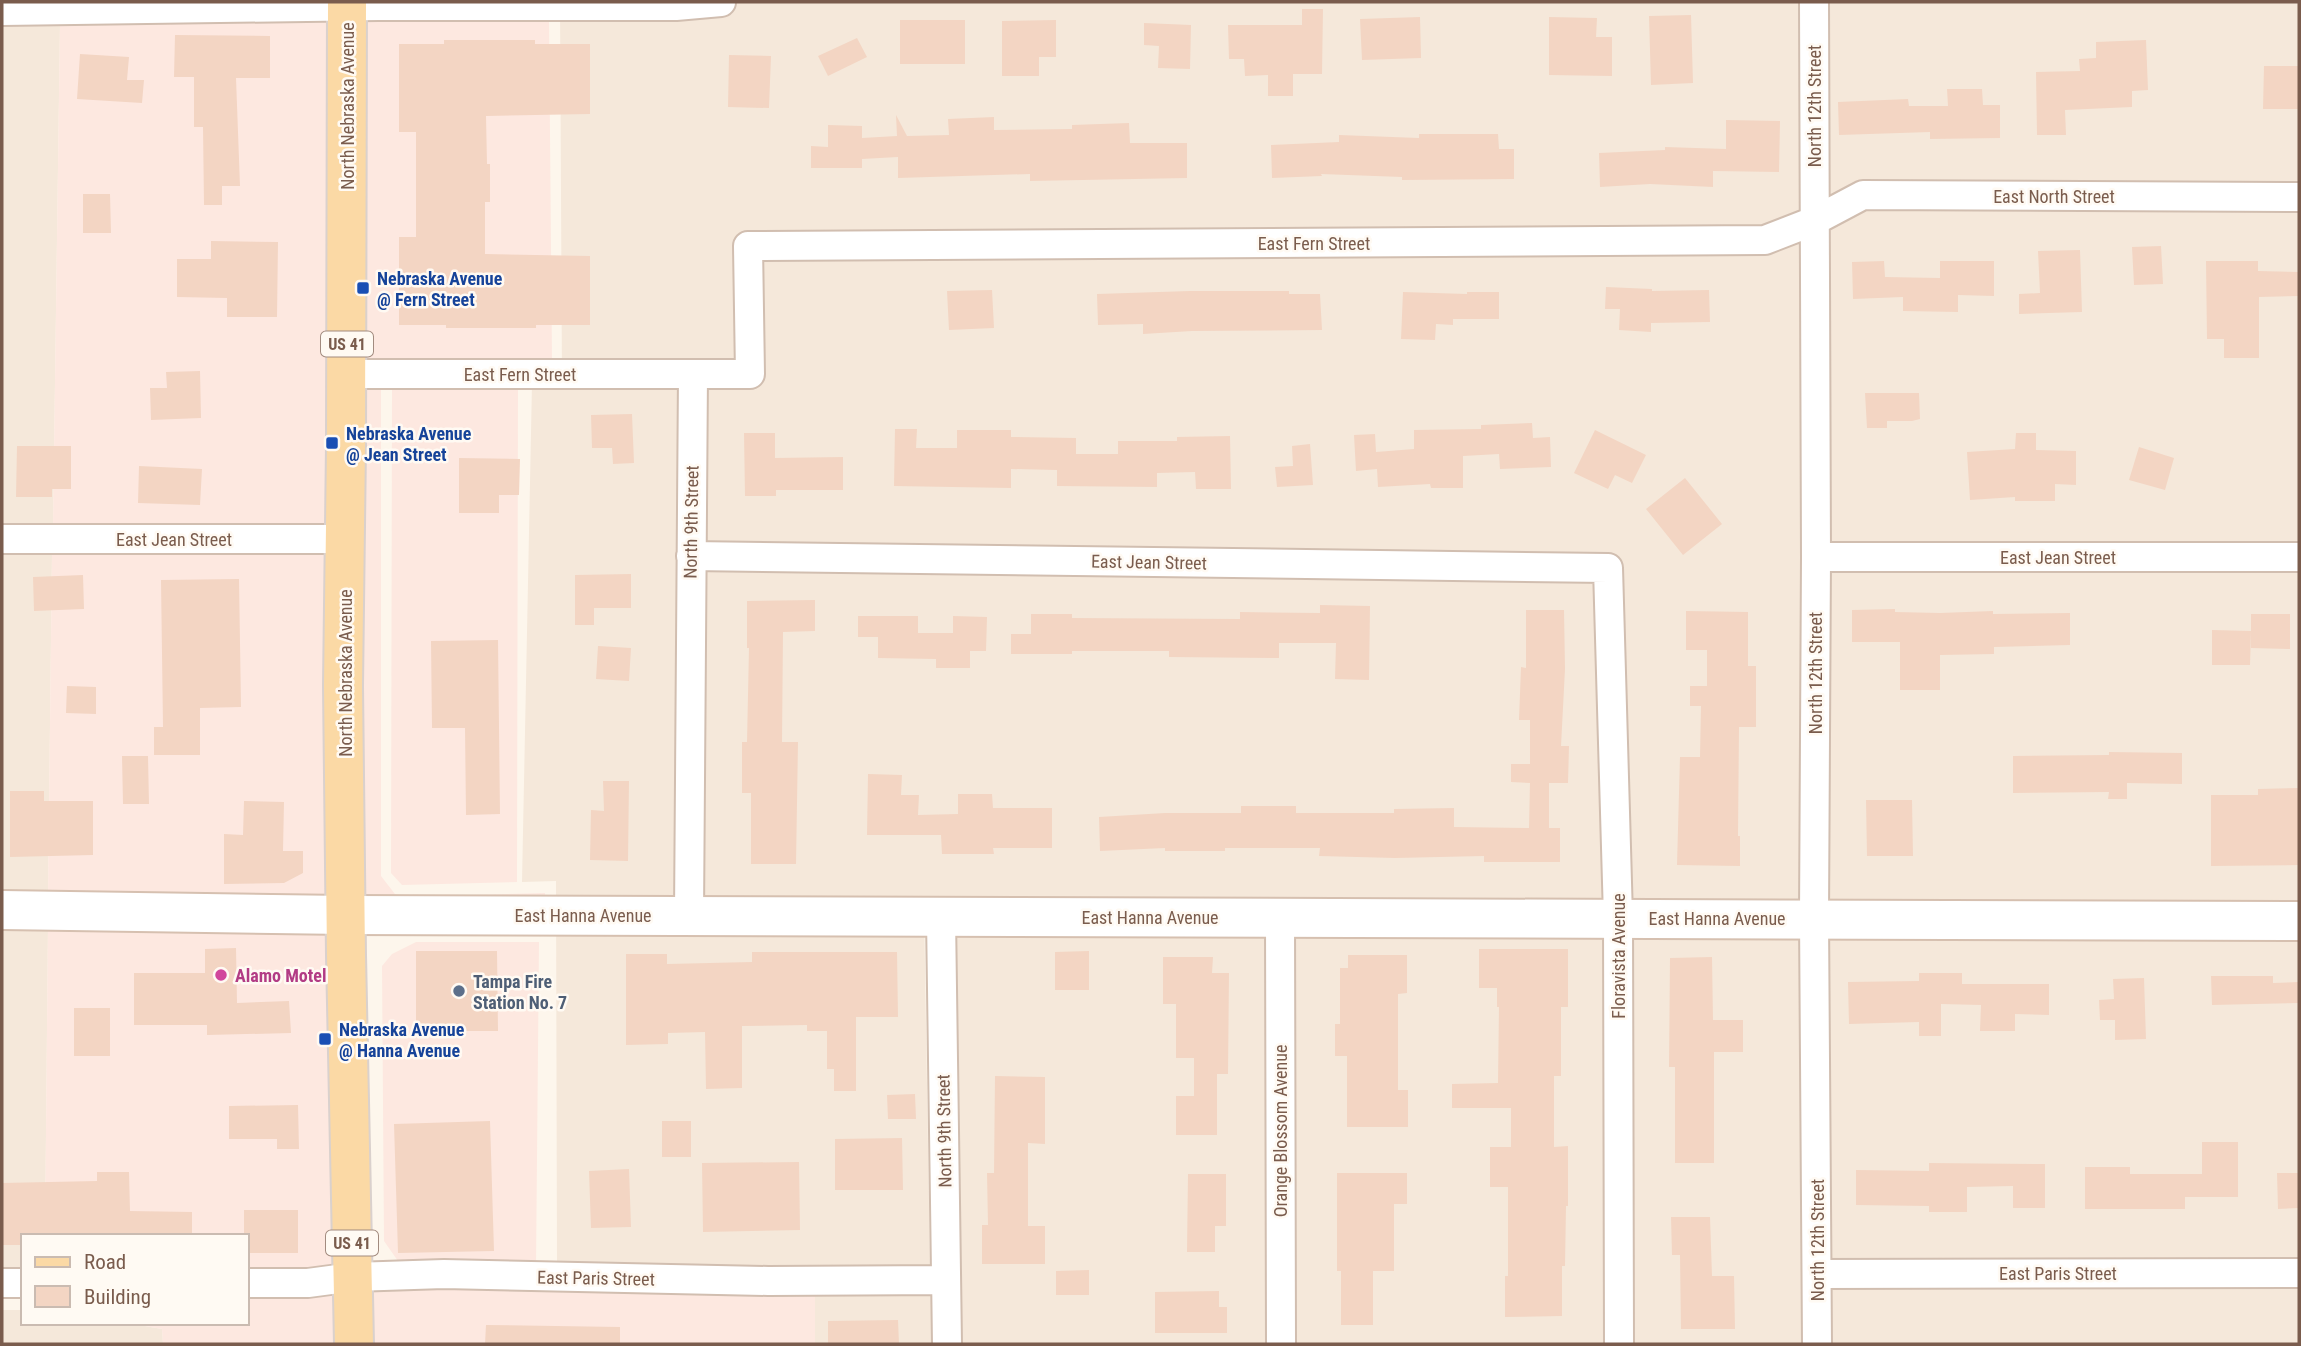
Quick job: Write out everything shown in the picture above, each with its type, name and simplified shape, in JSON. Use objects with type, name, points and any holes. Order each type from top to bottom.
[{"type":"main road","name":"North Nebraska Avenue","points":[[347,4],[346,539],[343,686],[354,1344]]},
{"type":"street","points":[[2,11],[347,4],[676,6],[721,2]]},
{"type":"street","name":"North 12th Street","points":[[1814,2],[1817,1344]]},
{"type":"street","name":"East North Street","points":[[1814,221],[1863,195],[2299,197]]},
{"type":"street","name":"East Fern Street","points":[[346,374],[750,374],[748,246],[1765,240],[1814,221]]},
{"type":"street","name":"North 9th Street","points":[[689,915],[693,374]]},
{"type":"street","name":"East Jean Street","points":[[2,539],[346,539]]},
{"type":"street","name":"East Jean Street","points":[[691,556],[1608,568]]},
{"type":"street","name":"East Jean Street","points":[[1816,556],[2299,557]]},
{"type":"street","name":"Floravista Avenue","points":[[1608,568],[1618,918],[1619,1344]]},
{"type":"street","name":"East Hanna Avenue","points":[[2,910],[346,915],[2299,921]]},
{"type":"street","name":"North 9th Street","points":[[941,917],[947,1344]]},
{"type":"street","name":"Orange Blossom Avenue","points":[[1280,917],[1281,1344]]},
{"type":"street","name":"East Paris Street","points":[[1817,1274],[2299,1273]]},
{"type":"street","name":"East Paris Street","points":[[248,1283],[308,1283],[353,1277],[444,1274],[768,1282],[946,1279]]},
{"type":"street","points":[[2,1283],[21,1283]]},
{"type":"shaded area","points":[[560,2],[2299,2],[2299,905],[924,905],[930,1269],[557,1262],[556,881],[522,882],[532,383],[562,383]]},
{"type":"shaded area","points":[[549,20],[552,360],[359,360],[360,21]]},
{"type":"shaded area","points":[[335,21],[334,525],[53,525],[60,24]]},
{"type":"shaded area","points":[[60,24],[53,525],[2,525],[2,25]]},
{"type":"shaded area","points":[[392,386],[518,386],[517,882],[402,885],[391,873]]},
{"type":"shaded area","points":[[359,387],[381,388],[381,876],[395,894],[403,897],[545,893],[545,902],[358,901]]},
{"type":"shaded area","points":[[2,553],[52,553],[48,897],[2,896]]},
{"type":"shaded area","points":[[52,553],[334,553],[333,901],[48,897]]},
{"type":"shaded area","points":[[2,924],[48,925],[45,1234],[21,1234],[21,1269],[2,1269]]},
{"type":"shaded area","points":[[48,925],[334,929],[340,1265],[307,1269],[248,1269],[248,1234],[45,1234]]},
{"type":"shaded area","points":[[953,931],[1267,931],[1269,1344],[960,1344]]},
{"type":"shaded area","points":[[1292,931],[1606,931],[1607,1344],[1293,1344]]},
{"type":"shaded area","points":[[1631,931],[1801,932],[1805,1344],[1631,1344]]},
{"type":"shaded area","points":[[1826,932],[2299,935],[2299,1259],[1829,1260]]},
{"type":"shaded area","points":[[416,942],[539,942],[536,1267],[398,1261],[384,1241],[382,966],[392,954]]},
{"type":"shaded area","points":[[1829,1287],[2299,1287],[2299,1344],[1829,1344]]},
{"type":"shaded area","points":[[444,1288],[815,1295],[815,1344],[367,1344],[366,1291]]},
{"type":"shaded area","points":[[341,1293],[342,1344],[163,1344],[162,1329],[139,1325],[248,1325],[248,1297]]},
{"type":"shaded area","points":[[934,1293],[935,1344],[815,1344],[815,1295]]},
{"type":"shaded area","points":[[2,1310],[21,1310],[21,1325],[139,1325],[162,1329],[163,1344],[2,1344]]},
{"type":"building","points":[[1302,9],[1323,9],[1322,74],[1293,74],[1293,96],[1268,96],[1268,75],[1245,76],[1244,59],[1229,59],[1228,25],[1302,25]]},
{"type":"building","points":[[1691,15],[1693,83],[1651,85],[1649,16]]},
{"type":"building","points":[[1420,17],[1421,58],[1362,60],[1360,19]]},
{"type":"building","points":[[1549,17],[1597,18],[1596,37],[1612,37],[1612,76],[1549,75]]},
{"type":"building","points":[[900,20],[965,20],[965,64],[900,64]]},
{"type":"building","points":[[1056,20],[1056,57],[1039,57],[1039,76],[1002,76],[1002,21]]},
{"type":"building","points":[[1144,23],[1191,25],[1190,69],[1158,68],[1159,46],[1144,45]]},
{"type":"building","points":[[175,35],[270,36],[270,78],[236,78],[240,186],[222,186],[222,205],[204,205],[203,127],[194,127],[194,77],[174,77]]},
{"type":"building","points":[[857,38],[867,57],[828,76],[818,56]]},
{"type":"building","points":[[444,40],[535,40],[535,44],[590,44],[590,114],[486,116],[490,202],[485,202],[485,254],[590,256],[590,325],[446,328],[446,325],[399,325],[399,237],[416,237],[416,132],[399,132],[399,44],[444,44]]},
{"type":"building","points":[[2146,40],[2148,90],[2132,91],[2132,107],[2065,110],[2066,135],[2037,135],[2036,72],[2080,71],[2079,59],[2096,58],[2096,42]]},
{"type":"building","points":[[80,54],[129,57],[127,80],[144,80],[142,103],[77,99]]},
{"type":"building","points":[[729,55],[771,56],[769,108],[728,107]]},
{"type":"building","points":[[2264,66],[2299,66],[2299,109],[2263,109]]},
{"type":"building","points":[[1947,89],[1982,89],[1983,105],[2000,105],[2000,138],[1930,139],[1930,132],[1839,135],[1838,102],[1908,99],[1909,106],[1948,106]]},
{"type":"building","points":[[896,115],[907,136],[949,135],[948,119],[994,117],[994,130],[1072,129],[1072,125],[1129,123],[1130,143],[1187,143],[1187,178],[1030,181],[1030,174],[898,178],[898,157],[862,159],[862,168],[811,168],[811,146],[828,147],[828,125],[862,126],[862,138],[897,136]]},
{"type":"building","points":[[1726,120],[1780,121],[1779,172],[1713,171],[1713,187],[1650,184],[1600,187],[1599,153],[1665,150],[1665,147],[1726,149]]},
{"type":"building","points":[[1419,134],[1498,134],[1499,149],[1514,149],[1514,179],[1402,180],[1402,177],[1321,174],[1322,176],[1272,178],[1271,145],[1339,142],[1339,135],[1419,138]]},
{"type":"building","points":[[83,194],[110,194],[111,233],[83,233]]},
{"type":"building","points":[[211,241],[278,242],[277,317],[227,317],[227,298],[177,297],[177,259],[211,259]]},
{"type":"building","points":[[2161,246],[2163,284],[2134,285],[2132,247]]},
{"type":"building","points":[[2080,250],[2082,312],[2019,314],[2019,294],[2040,293],[2038,251]]},
{"type":"building","points":[[1884,261],[1885,277],[1940,278],[1940,261],[1994,261],[1994,296],[1958,295],[1958,312],[1903,311],[1903,297],[1853,299],[1852,262]]},
{"type":"building","points":[[2206,261],[2258,261],[2258,271],[2299,272],[2299,296],[2259,297],[2259,358],[2224,358],[2224,339],[2207,339]]},
{"type":"building","points":[[1606,287],[1652,291],[1709,290],[1710,322],[1651,323],[1651,332],[1619,330],[1620,309],[1605,309]]},
{"type":"building","points":[[992,290],[994,328],[949,330],[947,291]]},
{"type":"building","points":[[1289,291],[1289,294],[1320,294],[1322,330],[1143,334],[1143,324],[1098,325],[1097,294]]},
{"type":"building","points":[[1403,292],[1499,292],[1499,319],[1453,319],[1453,325],[1436,324],[1435,340],[1401,339]]},
{"type":"building","points":[[200,371],[201,418],[151,420],[150,388],[167,388],[166,372]]},
{"type":"building","points":[[1865,393],[1919,393],[1920,419],[1887,421],[1887,428],[1867,428]]},
{"type":"building","points":[[632,414],[634,463],[613,464],[612,448],[592,448],[591,415]]},
{"type":"building","points":[[1532,423],[1533,438],[1550,437],[1551,467],[1500,469],[1499,454],[1463,456],[1463,488],[1431,488],[1430,484],[1378,487],[1377,469],[1356,471],[1354,435],[1375,434],[1376,452],[1414,449],[1414,430],[1481,429],[1481,425]]},
{"type":"building","points":[[895,429],[917,429],[916,448],[957,448],[957,430],[1011,430],[1011,437],[1076,438],[1076,454],[1118,454],[1118,441],[1177,441],[1177,437],[1230,436],[1231,489],[1196,489],[1195,472],[1157,473],[1157,487],[1057,486],[1057,470],[1011,469],[1011,488],[894,486]]},
{"type":"building","points":[[1595,430],[1646,455],[1632,483],[1615,475],[1608,489],[1574,473]]},
{"type":"building","points":[[744,433],[775,433],[775,458],[843,457],[843,490],[776,490],[776,496],[745,496]]},
{"type":"building","points":[[2016,433],[2036,433],[2036,450],[2076,451],[2076,485],[2055,484],[2055,501],[2015,501],[2015,497],[1970,500],[1967,452],[2015,449]]},
{"type":"building","points":[[1310,444],[1313,485],[1277,487],[1275,467],[1293,466],[1292,446]]},
{"type":"building","points":[[17,446],[71,446],[71,489],[52,489],[52,497],[16,497]]},
{"type":"building","points":[[2139,447],[2174,458],[2165,490],[2129,480]]},
{"type":"building","points":[[459,458],[520,459],[519,495],[499,495],[499,513],[459,513]]},
{"type":"building","points":[[139,466],[202,469],[200,505],[138,503]]},
{"type":"building","points":[[1685,478],[1722,524],[1683,555],[1646,509]]},
{"type":"building","points":[[631,574],[631,608],[594,608],[594,625],[575,625],[575,575]]},
{"type":"building","points":[[83,575],[84,609],[34,611],[33,577]]},
{"type":"building","points":[[239,579],[241,707],[200,708],[200,755],[154,755],[154,727],[163,727],[161,580]]},
{"type":"building","points":[[815,600],[815,631],[783,632],[782,742],[798,742],[796,864],[751,864],[751,793],[742,793],[742,742],[747,742],[747,601]]},
{"type":"building","points":[[1320,605],[1370,606],[1369,680],[1335,679],[1336,643],[1279,643],[1279,658],[1169,657],[1169,651],[1011,654],[1011,634],[1031,634],[1031,614],[1072,614],[1072,618],[1240,619],[1240,612],[1320,613]]},
{"type":"building","points":[[1895,609],[1895,612],[2070,613],[2070,645],[1994,647],[1994,654],[1940,655],[1940,690],[1900,690],[1900,642],[1852,642],[1852,610]]},
{"type":"building","points":[[1526,610],[1564,610],[1565,669],[1561,746],[1569,746],[1568,783],[1549,783],[1549,828],[1560,828],[1560,862],[1484,862],[1484,856],[1319,856],[1320,848],[1165,851],[1165,848],[1100,851],[1099,817],[1165,813],[1241,813],[1241,806],[1296,806],[1296,813],[1394,813],[1394,809],[1454,808],[1454,827],[1529,828],[1530,783],[1511,782],[1511,764],[1530,764],[1530,720],[1519,720],[1521,667],[1526,668]]},
{"type":"building","points":[[1686,611],[1748,612],[1748,666],[1756,666],[1756,727],[1739,727],[1740,866],[1677,865],[1680,757],[1700,757],[1701,706],[1690,706],[1690,686],[1707,686],[1707,650],[1686,650]]},
{"type":"building","points":[[2251,614],[2290,614],[2290,649],[2251,648]]},
{"type":"building","points":[[858,616],[918,616],[918,633],[953,633],[953,616],[987,617],[986,651],[970,651],[970,668],[936,668],[936,659],[878,658],[878,637],[858,637]]},
{"type":"building","points":[[2212,630],[2251,631],[2250,665],[2212,665]]},
{"type":"building","points":[[498,640],[500,814],[466,815],[465,728],[432,728],[431,641]]},
{"type":"building","points":[[598,646],[631,648],[629,681],[596,679]]},
{"type":"building","points":[[67,686],[96,687],[96,714],[66,713]]},
{"type":"building","points":[[2109,752],[2182,753],[2182,784],[2127,783],[2127,799],[2108,799],[2109,792],[2013,793],[2013,756],[2109,755]]},
{"type":"building","points":[[122,756],[148,756],[149,804],[123,804]]},
{"type":"building","points":[[868,774],[902,775],[901,795],[919,795],[918,815],[958,814],[958,794],[992,794],[993,808],[1052,808],[1052,848],[993,848],[994,854],[942,854],[941,835],[867,835]]},
{"type":"building","points":[[603,781],[629,781],[628,861],[590,860],[591,810],[604,811]]},
{"type":"building","points":[[2299,788],[2299,865],[2211,866],[2211,795],[2258,795],[2258,789]]},
{"type":"building","points":[[10,791],[44,791],[44,801],[93,801],[93,855],[10,857]]},
{"type":"building","points":[[1866,800],[1912,800],[1913,856],[1867,856]]},
{"type":"building","points":[[244,801],[284,802],[283,851],[303,851],[303,873],[284,883],[224,884],[224,834],[243,835]]},
{"type":"building","points":[[236,948],[237,1003],[289,1001],[291,1033],[207,1035],[207,1025],[134,1025],[134,973],[205,973],[205,949]]},
{"type":"building","points":[[1479,949],[1568,949],[1568,1007],[1561,1007],[1561,1076],[1554,1076],[1554,1147],[1568,1146],[1568,1206],[1565,1266],[1562,1266],[1562,1316],[1505,1317],[1508,1187],[1490,1187],[1490,1147],[1511,1147],[1511,1108],[1452,1108],[1452,1084],[1498,1083],[1497,988],[1479,988]]},
{"type":"building","points":[[416,951],[497,951],[498,1031],[416,1031]]},
{"type":"building","points":[[1089,951],[1089,990],[1055,990],[1055,952]]},
{"type":"building","points":[[752,952],[897,952],[898,1017],[856,1017],[856,1091],[834,1091],[834,1069],[827,1069],[827,1031],[807,1031],[807,1025],[742,1026],[742,1088],[706,1089],[705,1032],[668,1033],[668,1044],[626,1045],[626,954],[667,954],[667,964],[752,962]]},
{"type":"building","points":[[1348,955],[1407,955],[1407,993],[1398,994],[1398,1090],[1408,1090],[1408,1127],[1347,1127],[1347,1056],[1335,1056],[1335,1024],[1340,1024],[1340,968],[1348,968]]},
{"type":"building","points":[[1163,957],[1213,957],[1212,973],[1229,973],[1228,1074],[1217,1074],[1217,1135],[1176,1135],[1176,1096],[1194,1096],[1194,1058],[1176,1058],[1176,1004],[1163,1004]]},
{"type":"building","points":[[1712,957],[1713,1020],[1743,1020],[1743,1052],[1714,1052],[1714,1163],[1675,1163],[1675,1067],[1669,1067],[1670,958]]},
{"type":"building","points":[[1919,973],[1962,973],[1962,984],[2049,984],[2049,1015],[2015,1014],[2015,1031],[1980,1031],[1981,1005],[1941,1004],[1941,1036],[1919,1036],[1919,1022],[1849,1024],[1848,982],[1919,981]]},
{"type":"building","points":[[2211,976],[2273,976],[2273,983],[2299,982],[2299,1003],[2212,1005]]},
{"type":"building","points":[[2144,978],[2146,1039],[2115,1040],[2115,1020],[2100,1020],[2099,1000],[2114,999],[2113,979]]},
{"type":"building","points":[[74,1008],[110,1008],[110,1056],[74,1056]]},
{"type":"building","points":[[995,1076],[1045,1077],[1045,1144],[1028,1143],[1028,1226],[1045,1226],[1045,1264],[982,1264],[982,1225],[988,1225],[987,1173],[994,1173]]},
{"type":"building","points":[[915,1094],[916,1119],[888,1119],[887,1095]]},
{"type":"building","points":[[298,1105],[299,1149],[277,1149],[277,1139],[229,1139],[229,1106]]},
{"type":"building","points":[[490,1121],[494,1251],[398,1253],[394,1124]]},
{"type":"building","points":[[662,1121],[691,1121],[691,1157],[662,1157]]},
{"type":"building","points":[[902,1138],[903,1190],[835,1190],[835,1139]]},
{"type":"building","points":[[2202,1142],[2238,1142],[2238,1197],[2185,1197],[2185,1209],[2085,1209],[2085,1167],[2130,1167],[2130,1174],[2202,1174]]},
{"type":"building","points":[[799,1162],[800,1230],[703,1232],[702,1163]]},
{"type":"building","points":[[1929,1163],[2045,1164],[2045,1208],[2013,1208],[2013,1186],[1967,1187],[1967,1212],[1929,1212],[1929,1206],[1856,1205],[1856,1170],[1929,1171]]},
{"type":"building","points":[[629,1169],[631,1227],[591,1228],[589,1171]]},
{"type":"building","points":[[97,1172],[129,1172],[130,1211],[192,1212],[192,1234],[21,1234],[21,1245],[2,1245],[2,1183],[97,1181]]},
{"type":"building","points":[[1337,1173],[1407,1173],[1407,1204],[1394,1204],[1394,1271],[1373,1271],[1373,1325],[1341,1325],[1341,1271],[1337,1271]]},
{"type":"building","points":[[2277,1173],[2299,1173],[2299,1208],[2278,1209]]},
{"type":"building","points":[[1188,1174],[1226,1174],[1226,1226],[1215,1226],[1215,1252],[1187,1252]]},
{"type":"building","points":[[244,1210],[298,1210],[298,1253],[248,1253],[248,1234],[244,1234]]},
{"type":"building","points":[[1671,1217],[1710,1217],[1712,1276],[1734,1276],[1735,1329],[1681,1329],[1680,1255],[1672,1255]]},
{"type":"building","points":[[1089,1270],[1089,1295],[1056,1295],[1056,1271]]},
{"type":"building","points":[[1219,1291],[1219,1307],[1227,1307],[1227,1333],[1155,1333],[1155,1292]]},
{"type":"building","points":[[898,1320],[899,1344],[828,1344],[828,1321]]},
{"type":"building","points":[[486,1325],[620,1327],[620,1344],[485,1344]]},
{"type":"place","name":"Nebraska Avenue @ Fern Street","points":[[363,288]]},
{"type":"place","name":"Nebraska Avenue @ Jean Street","points":[[332,443]]},
{"type":"place","name":"Alamo Motel","points":[[221,975]]},
{"type":"place","name":"Tampa Fire Station No. 7","points":[[459,991]]},
{"type":"place","name":"Nebraska Avenue @ Hanna Avenue","points":[[325,1039]]}]
